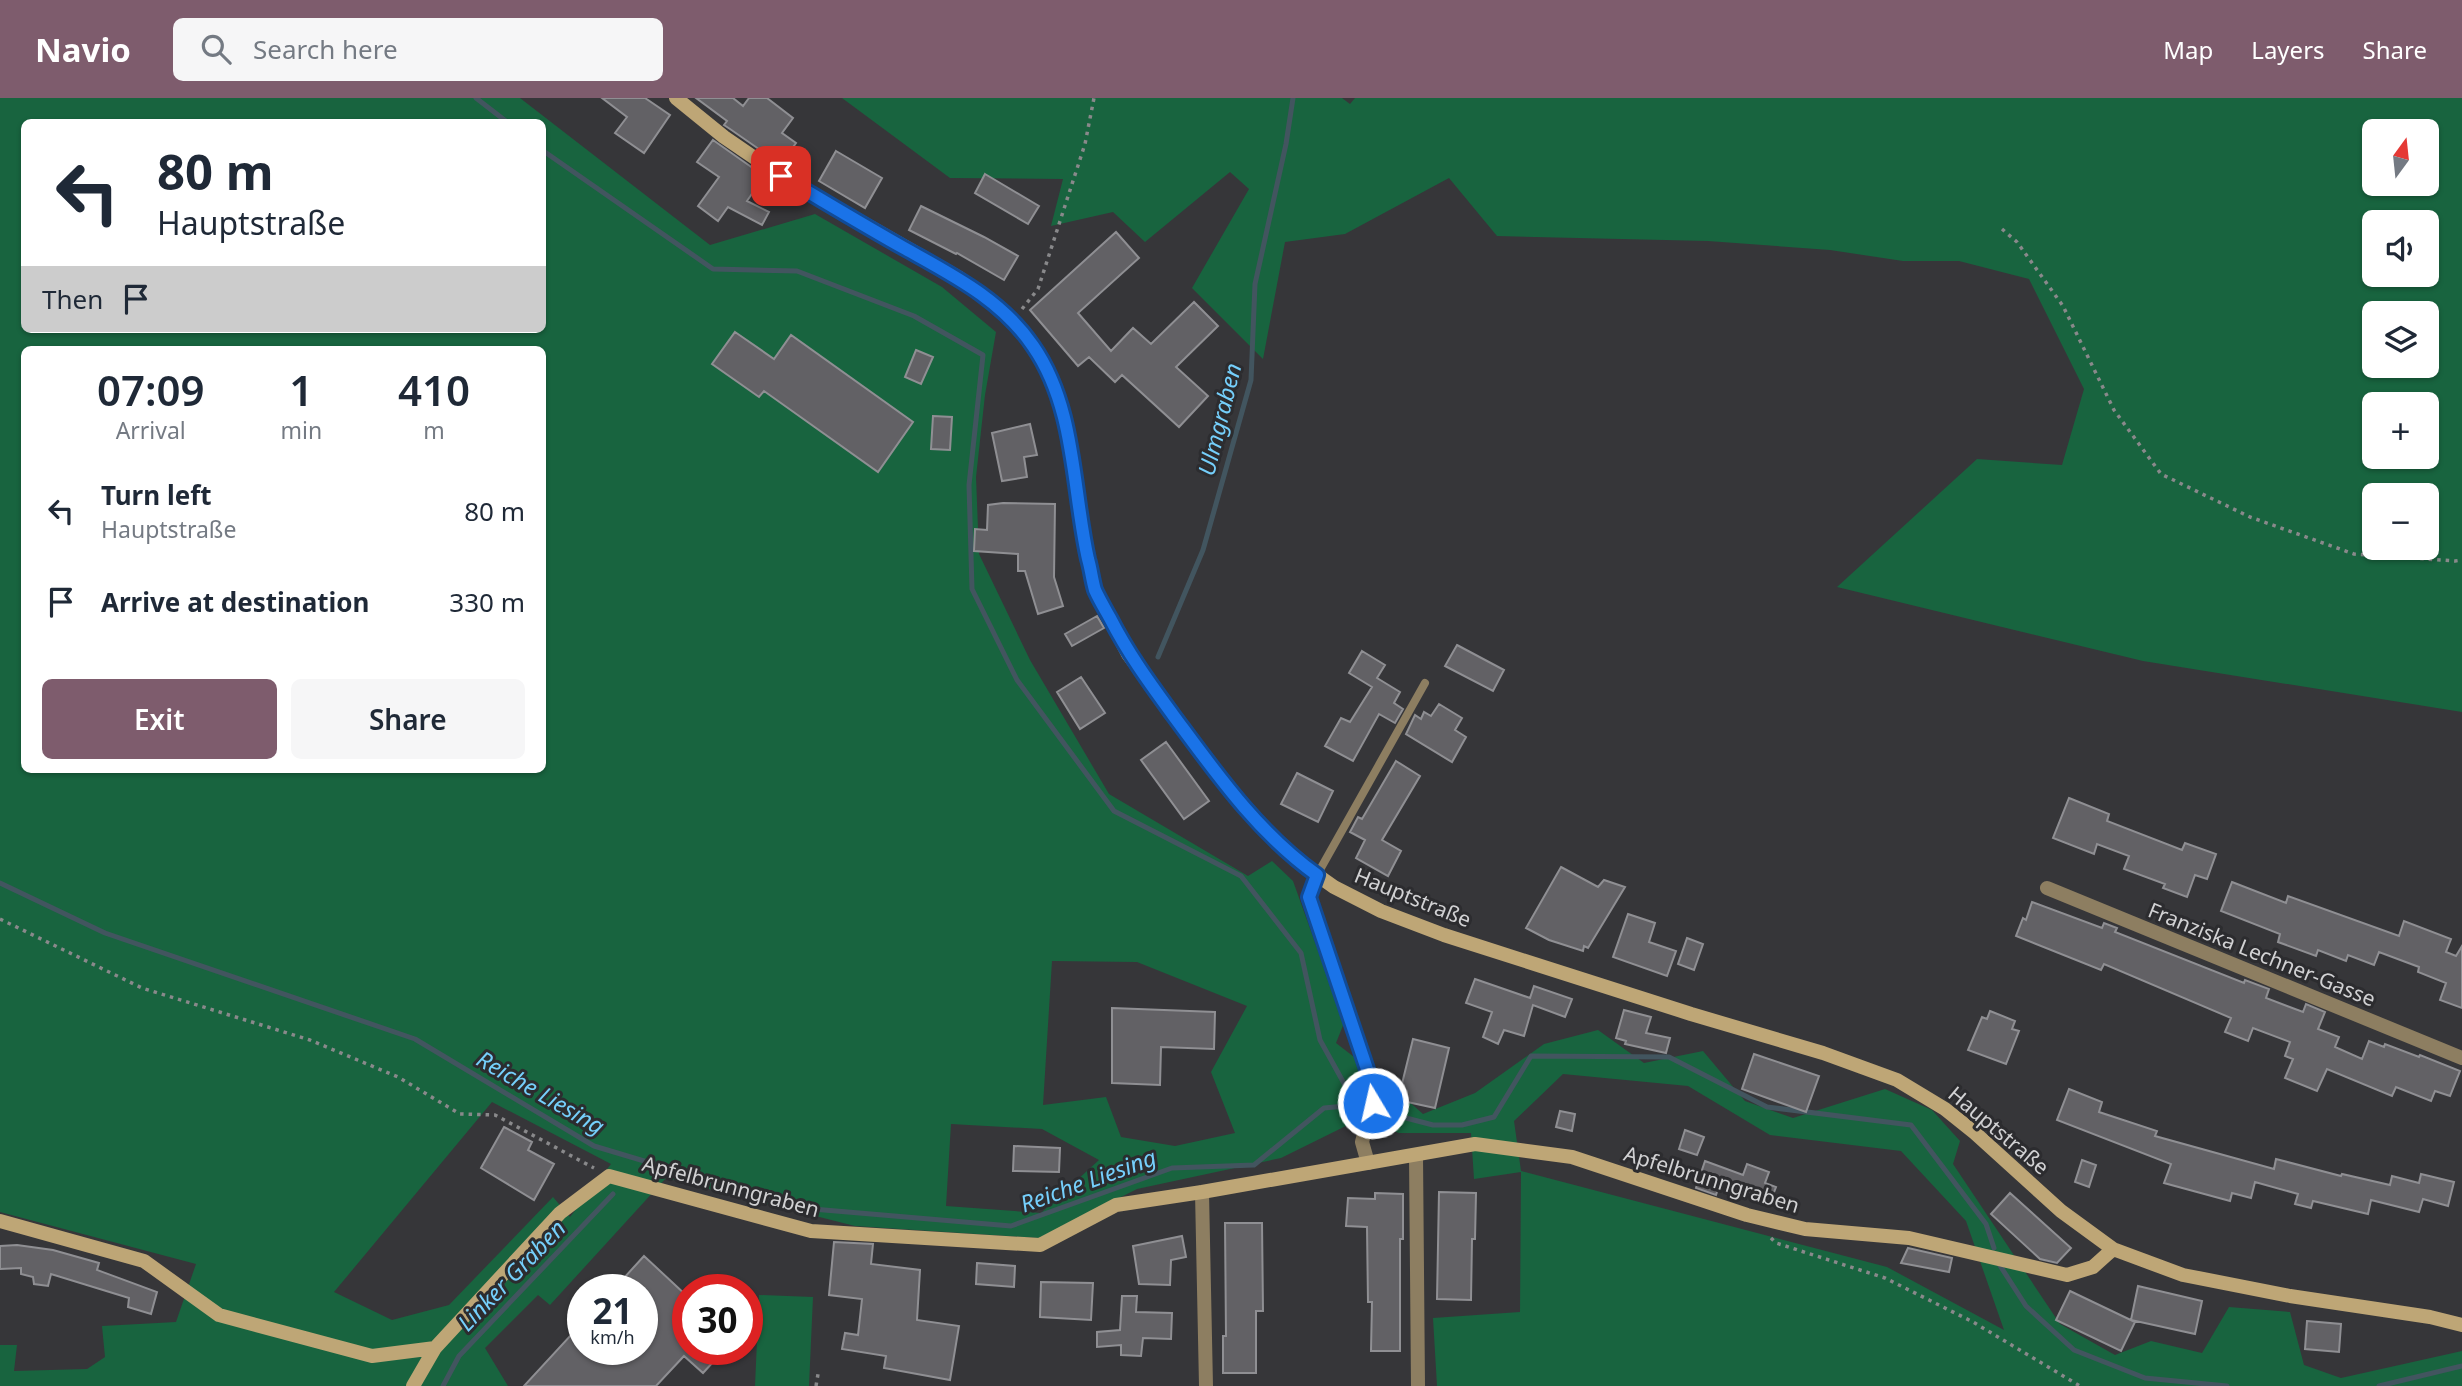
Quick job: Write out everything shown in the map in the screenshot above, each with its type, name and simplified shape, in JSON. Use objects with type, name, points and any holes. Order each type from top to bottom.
[{"type":"street","name":"Hauptstraße","points":[[676,98],[724,137],[781,176],[958,277],[988,298],[1033,346],[1050,376],[1067,427],[1095,590],[1128,654],[1248,812],[1281,846],[1317,875],[1369,905],[1434,931],[1841,1059],[1897,1080],[1945,1109],[2061,1211],[2113,1249],[2183,1276],[2290,1296],[2430,1317],[2462,1325]]},
{"type":"street","points":[[1317,875],[1309,897],[1371,1081],[1373,1103],[1362,1142],[1368,1163]]},
{"type":"street","name":"Franziska Lechner-Gasse","points":[[2047,888],[2462,1058]]},
{"type":"street","name":"Apfelbrunngraben","points":[[435,1348],[560,1213],[609,1176],[811,1231],[1040,1245],[1116,1205],[1475,1144],[1572,1157],[1747,1216],[1805,1229],[1909,1238],[2067,1275],[2093,1267],[2113,1249]]},
{"type":"street","points":[[1416,1155],[1418,1386]]},
{"type":"street","points":[[1202,1192],[1206,1386]]},
{"type":"street","points":[[0,1221],[144,1261],[219,1315],[372,1356],[435,1348]]},
{"type":"street","points":[[413,1386],[435,1348]]},
{"type":"lane","points":[[1317,875],[1424,683]]},
{"type":"path","points":[[1012,321],[1038,289],[1086,144],[1094,98]]},
{"type":"path","points":[[2002,229],[2017,242],[2063,306],[2114,411],[2161,474],[2250,517],[2354,554],[2462,560]]},
{"type":"path","points":[[0,919],[142,988],[310,1040],[398,1077],[460,1114],[495,1115],[609,1176]]},
{"type":"path","points":[[1747,1216],[1776,1242],[1885,1278],[1973,1322],[2080,1386]]},
{"type":"path","points":[[816,1386],[818,1374]]},
{"type":"green space","points":[[0,98],[520,98],[710,245],[815,214],[942,287],[996,332],[985,395],[976,477],[979,554],[1030,660],[1109,794],[1248,876],[1272,861],[1293,881],[1344,1023],[1336,1043],[1423,1114],[1475,1093],[1544,1044],[1598,1030],[1644,1063],[1703,1051],[1745,1101],[1793,1118],[1885,1089],[1932,1110],[1960,1141],[1953,1164],[2060,1324],[2115,1355],[2151,1341],[2202,1353],[2229,1307],[2290,1312],[2304,1365],[2341,1378],[2462,1351],[2462,1386],[1437,1386],[1433,1318],[1520,1312],[1521,1172],[1474,1179],[1471,1133],[1399,1133],[1360,1119],[1281,1158],[1137,1189],[1039,1238],[855,1226],[666,1178],[578,1274],[567,1274],[567,1286],[550,1305],[538,1295],[485,1348],[508,1386],[0,1386],[0,1345],[17,1345],[14,1371],[87,1369],[105,1357],[102,1326],[176,1322],[196,1264],[0,1212]],"holes":[[[1052,961],[1137,962],[1247,1006],[1211,1072],[1235,1133],[1175,1146],[1121,1137],[1106,1097],[1043,1105]],[[1563,1074],[1688,1086],[1770,1135],[1901,1151],[1966,1221],[2004,1330],[1887,1267],[1521,1171],[1514,1121]],[[492,1102],[611,1164],[570,1217],[553,1197],[449,1305],[392,1320],[334,1292]],[[951,1124],[1042,1129],[1099,1160],[1041,1213],[946,1206]]]},
{"type":"green space","points":[[842,98],[1342,98],[1350,104],[1355,98],[2462,98],[2462,712],[2143,661],[1837,587],[1977,459],[2062,465],[2084,389],[2029,279],[1959,261],[1903,261],[1830,250],[1708,241],[1497,236],[1449,178],[1345,234],[1285,242],[1263,359],[1192,288],[1249,189],[1230,172],[1145,242],[1113,212],[1051,226],[1063,179],[950,178]]},
{"type":"green space","points":[[763,1295],[813,1297],[809,1386],[755,1386],[756,1365],[763,1365]]},
{"type":"building","points":[[602,98],[645,98],[670,115],[644,153],[615,133],[627,117]]},
{"type":"building","points":[[696,98],[733,98],[743,106],[749,98],[767,98],[793,118],[782,133],[796,143],[783,161],[778,158],[776,161],[724,125],[727,121]]},
{"type":"building","points":[[713,140],[764,176],[747,201],[769,212],[762,225],[728,207],[718,221],[698,206],[719,177],[697,162]]},
{"type":"building","points":[[836,151],[882,178],[865,208],[819,181]]},
{"type":"building","points":[[985,174],[1039,206],[1028,224],[975,193]]},
{"type":"building","points":[[921,206],[1018,256],[1004,280],[909,230]]},
{"type":"building","points":[[1116,232],[1139,258],[1078,313],[1111,351],[1133,328],[1151,344],[1194,302],[1218,326],[1176,367],[1208,396],[1179,427],[1122,375],[1115,382],[1089,357],[1078,366],[1030,310]]},
{"type":"building","points":[[735,332],[774,359],[791,335],[913,422],[878,472],[764,391],[759,397],[712,364]]},
{"type":"building","points":[[916,350],[933,357],[921,384],[905,377]]},
{"type":"building","points":[[933,416],[952,417],[950,450],[931,449]]},
{"type":"building","points":[[1030,424],[1037,455],[1024,457],[1027,477],[1002,481],[992,433]]},
{"type":"building","points":[[1055,504],[1054,577],[1063,606],[1038,614],[1025,571],[1018,571],[1018,554],[974,551],[975,529],[987,530],[988,505]]},
{"type":"building","points":[[1097,616],[1104,628],[1072,646],[1065,634]]},
{"type":"building","points":[[1457,645],[1504,670],[1493,691],[1445,666]]},
{"type":"building","points":[[1362,651],[1385,665],[1377,678],[1400,692],[1394,703],[1403,709],[1395,723],[1379,714],[1353,761],[1325,746],[1341,718],[1350,722],[1372,687],[1349,673]]},
{"type":"building","points":[[1081,677],[1105,713],[1080,729],[1057,692]]},
{"type":"building","points":[[1439,704],[1462,718],[1455,730],[1466,737],[1452,762],[1406,734],[1415,715],[1421,719],[1424,712],[1431,716]]},
{"type":"building","points":[[1166,742],[1209,801],[1184,819],[1141,760]]},
{"type":"building","points":[[1396,761],[1420,776],[1382,840],[1401,851],[1388,876],[1356,858],[1365,840],[1350,832],[1358,817],[1362,819]]},
{"type":"building","points":[[1297,773],[1333,791],[1318,822],[1281,804]]},
{"type":"building","points":[[2069,798],[2109,814],[2107,821],[2182,850],[2185,843],[2216,854],[2207,879],[2195,875],[2187,897],[2163,888],[2165,884],[2124,869],[2129,856],[2097,844],[2094,854],[2053,838]]},
{"type":"building","points":[[1561,867],[1598,887],[1604,880],[1625,887],[1588,948],[1584,946],[1583,951],[1549,940],[1526,928]]},
{"type":"building","points":[[2232,882],[2286,903],[2288,896],[2399,936],[2404,921],[2451,939],[2446,952],[2456,956],[2462,946],[2462,1008],[2440,1000],[2446,983],[2418,972],[2419,967],[2379,952],[2374,965],[2348,955],[2346,961],[2318,950],[2316,956],[2278,942],[2280,934],[2221,911]]},
{"type":"building","points":[[2032,902],[2102,928],[2104,923],[2117,928],[2115,932],[2244,983],[2245,980],[2269,989],[2266,998],[2303,1012],[2306,1004],[2325,1012],[2318,1029],[2339,1037],[2335,1047],[2362,1059],[2369,1041],[2419,1057],[2420,1055],[2460,1071],[2450,1096],[2435,1091],[2431,1101],[2396,1087],[2392,1096],[2327,1069],[2317,1091],[2285,1078],[2293,1059],[2285,1056],[2290,1042],[2253,1028],[2248,1041],[2225,1032],[2231,1018],[2104,964],[2101,970],[2016,936],[2023,918],[2026,920]]},
{"type":"building","points":[[1628,914],[1655,923],[1649,942],[1676,951],[1667,976],[1613,957]]},
{"type":"building","points":[[1687,938],[1703,944],[1694,970],[1678,964]]},
{"type":"building","points":[[1475,979],[1530,998],[1534,986],[1572,999],[1565,1017],[1533,1005],[1524,1036],[1504,1030],[1498,1044],[1483,1037],[1492,1012],[1466,1003]]},
{"type":"building","points":[[1112,1008],[1215,1012],[1214,1049],[1161,1047],[1160,1085],[1112,1083]]},
{"type":"building","points":[[1624,1010],[1651,1017],[1646,1033],[1670,1038],[1666,1053],[1625,1044],[1626,1041],[1616,1038]]},
{"type":"building","points":[[1990,1011],[2015,1021],[2012,1029],[2019,1031],[2006,1064],[1968,1050],[1982,1017],[1987,1019]]},
{"type":"building","points":[[1413,1039],[1449,1048],[1435,1108],[1398,1100]]},
{"type":"building","points":[[1754,1054],[1819,1076],[1806,1112],[1742,1089]]},
{"type":"building","points":[[2069,1089],[2102,1102],[2099,1112],[2157,1131],[2155,1136],[2274,1169],[2276,1159],[2341,1176],[2342,1174],[2390,1185],[2392,1176],[2419,1183],[2421,1174],[2454,1182],[2448,1206],[2423,1199],[2419,1212],[2371,1200],[2368,1214],[2313,1201],[2311,1208],[2295,1204],[2298,1194],[2255,1182],[2251,1198],[2232,1193],[2230,1201],[2164,1183],[2171,1164],[2057,1120]]},
{"type":"building","points":[[1560,1111],[1575,1114],[1572,1131],[1556,1127]]},
{"type":"building","points":[[504,1127],[532,1142],[528,1150],[554,1164],[534,1200],[481,1168]]},
{"type":"building","points":[[1685,1130],[1704,1137],[1697,1155],[1679,1149]]},
{"type":"building","points":[[1014,1146],[1060,1148],[1059,1172],[1013,1171]]},
{"type":"building","points":[[2082,1160],[2096,1165],[2089,1187],[2075,1182]]},
{"type":"building","points":[[1705,1161],[1743,1175],[1747,1164],[1769,1172],[1765,1183],[1776,1187],[1769,1205],[1719,1186],[1716,1195],[1696,1188]]},
{"type":"building","points":[[1439,1192],[1476,1193],[1471,1300],[1437,1299]]},
{"type":"building","points":[[1375,1193],[1403,1194],[1403,1239],[1400,1239],[1400,1351],[1371,1351],[1372,1302],[1368,1302],[1367,1227],[1346,1226],[1348,1198],[1375,1199]]},
{"type":"building","points":[[2010,1193],[2071,1248],[2057,1263],[2040,1259],[1991,1214]]},
{"type":"building","points":[[1225,1223],[1262,1223],[1263,1311],[1256,1311],[1256,1373],[1223,1373],[1223,1336],[1226,1336]]},
{"type":"building","points":[[1182,1236],[1186,1257],[1171,1260],[1170,1285],[1139,1284],[1133,1246]]},
{"type":"building","points":[[834,1242],[873,1244],[871,1264],[920,1270],[917,1320],[959,1326],[950,1380],[884,1368],[886,1356],[842,1349],[845,1333],[858,1335],[862,1299],[829,1295]]},
{"type":"building","points":[[17,1245],[53,1250],[99,1263],[97,1270],[157,1292],[151,1314],[128,1307],[129,1298],[51,1274],[48,1286],[34,1284],[33,1277],[21,1274],[21,1268],[0,1269],[0,1246]]},
{"type":"building","points":[[1908,1248],[1952,1258],[1949,1272],[1901,1263]]},
{"type":"building","points":[[644,1256],[672,1282],[672,1365],[676,1365],[656,1386],[524,1386],[567,1339],[567,1365],[658,1365],[658,1274],[628,1274]]},
{"type":"building","points":[[977,1263],[1015,1266],[1014,1287],[976,1284]]},
{"type":"building","points":[[1041,1282],[1093,1283],[1091,1320],[1040,1317]]},
{"type":"building","points":[[2138,1286],[2202,1301],[2195,1334],[2131,1320]]},
{"type":"building","points":[[2070,1291],[2135,1322],[2121,1351],[2056,1320]]},
{"type":"building","points":[[1122,1296],[1137,1296],[1136,1312],[1172,1313],[1171,1339],[1143,1338],[1141,1356],[1121,1355],[1121,1345],[1097,1347],[1097,1332],[1120,1330]]},
{"type":"building","points":[[2307,1321],[2341,1324],[2339,1352],[2305,1349]]},
{"type":"building","points":[[694,1365],[710,1365],[703,1373]]},
{"type":"waterway","points":[[476,98],[503,119]]},
{"type":"waterway","name":"Ulmgraben","points":[[1158,657],[1203,550],[1251,380],[1255,284],[1286,144],[1293,98]]},
{"type":"waterway","points":[[546,153],[713,269],[797,271],[914,316],[983,355],[969,485],[972,589],[1017,680],[1114,811],[1241,876],[1301,953],[1320,1040],[1356,1105]]},
{"type":"waterway","name":"Reiche Liesing","points":[[0,883],[105,933],[415,1039],[594,1146],[801,1208],[1011,1226],[1172,1168],[1254,1165],[1324,1108],[1356,1105],[1433,1125],[1462,1125],[1494,1117],[1531,1056],[1669,1057],[1767,1107],[1911,1125],[1986,1224],[1994,1248]]},
{"type":"waterway","name":"Linker Graben","points":[[443,1386],[459,1356],[613,1194]]},
{"type":"waterway","name":"Reiche Liesing","points":[[1999,1264],[2026,1306],[2074,1350],[2145,1378],[2227,1386]]},
{"type":"waterway","name":"Reiche Liesing","points":[[2379,1386],[2462,1366]]},
{"type":"route","points":[[781,176],[958,277],[988,298],[1033,346],[1050,376],[1067,427],[1095,590],[1128,654],[1223,781],[1264,830],[1297,861],[1317,875],[1309,897],[1371,1081],[1373,1103]]}]
